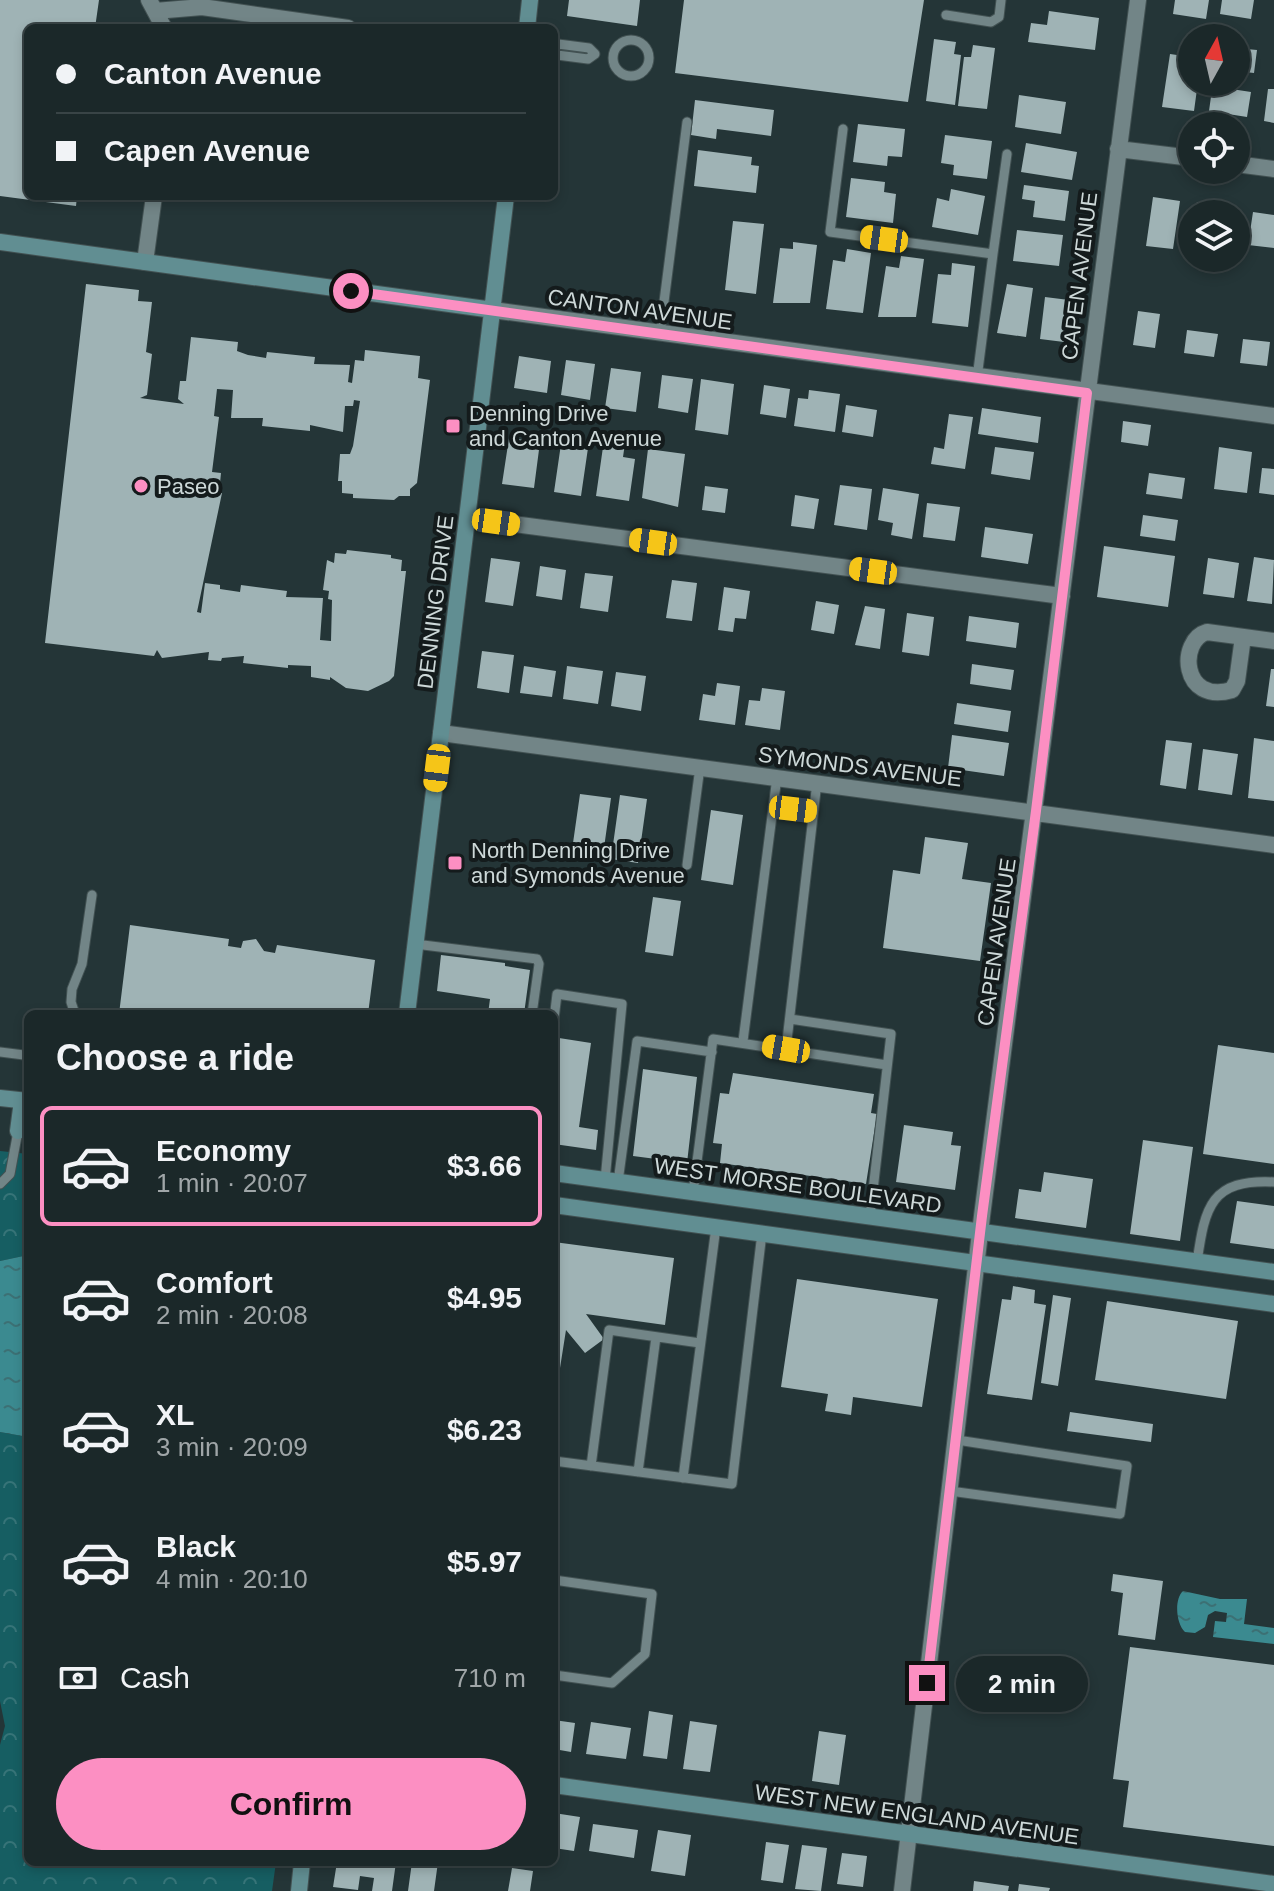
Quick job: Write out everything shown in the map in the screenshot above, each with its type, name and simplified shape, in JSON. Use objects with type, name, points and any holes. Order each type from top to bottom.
[{"type":"street","points":[[527,24],[530,0]]},
{"type":"street","name":"CAPEN AVENUE","points":[[902,1891],[980,1232],[1138,0]]},
{"type":"street","points":[[162,24],[152,5],[202,7],[320,24]]},
{"type":"street","points":[[1118,149],[1178,156]]},
{"type":"street","points":[[1250,166],[1274,169]]},
{"type":"street","points":[[145,262],[153,200]]},
{"type":"street","name":"DENNING DRIVE","points":[[407,1010],[506,200]]},
{"type":"street","name":"CANTON AVENUE","points":[[0,242],[977,378],[1274,416]]},
{"type":"street","points":[[468,518],[1062,596]]},
{"type":"street","points":[[1243,637],[1274,641]]},
{"type":"street","name":"SYMONDS AVENUE","points":[[441,733],[1274,845]]},
{"type":"street","points":[[0,1098],[24,1101]]},
{"type":"street","points":[[0,1129],[23,1132]]},
{"type":"street","name":"WEST MORSE BOULEVARD","points":[[558,1174],[1274,1272]]},
{"type":"street","points":[[558,1206],[1274,1304]]},
{"type":"street","name":"WEST NEW ENGLAND AVENUE","points":[[558,1786],[1274,1884]]},
{"type":"street","points":[[299,1891],[302,1866]]},
{"type":"lane","points":[[946,15],[991,22],[999,17],[1001,0]]},
{"type":"lane","points":[[558,55],[588,59],[595,54],[613,57]]},
{"type":"lane","points":[[660,333],[687,122]]},
{"type":"lane","points":[[843,129],[830,232],[993,254]]},
{"type":"lane","points":[[977,378],[1007,154]]},
{"type":"lane","points":[[687,865],[700,767]]},
{"type":"lane","points":[[743,1041],[777,777]]},
{"type":"lane","points":[[786,1049],[817,782]]},
{"type":"lane","points":[[773,807],[813,812]]},
{"type":"lane","points":[[74,1010],[72,989],[82,964],[92,895]]},
{"type":"lane","points":[[415,944],[537,959],[539,964],[533,1010]]},
{"type":"lane","points":[[555,1010],[557,994],[622,1004],[612,1181]]},
{"type":"lane","points":[[790,1019],[891,1034],[870,1216]]},
{"type":"lane","points":[[693,1192],[713,1039],[743,1041],[887,1065]]},
{"type":"lane","points":[[612,1181],[637,1041],[712,1052]]},
{"type":"lane","points":[[0,1052],[24,1055]]},
{"type":"lane","points":[[0,1184],[10,1174],[23,1132]]},
{"type":"lane","points":[[1197,1262],[1207,1210],[1219,1192],[1246,1181],[1274,1182]]},
{"type":"lane","points":[[683,1478],[716,1227]]},
{"type":"lane","points":[[558,1462],[732,1484],[762,1233]]},
{"type":"lane","points":[[591,1466],[609,1330],[700,1343]]},
{"type":"lane","points":[[638,1472],[656,1337]]},
{"type":"lane","points":[[950,1491],[1120,1514],[1127,1466],[957,1440]]},
{"type":"lane","points":[[558,1581],[652,1594],[645,1654],[612,1683],[558,1676]]},
{"type":"green space","points":[[0,1151],[24,1154],[24,1256],[0,1261]]},
{"type":"green space","points":[[0,1432],[24,1436],[24,1866],[275,1866],[272,1891],[0,1891],[0,1745],[5,1726],[0,1701]]},
{"type":"water","points":[[24,1256],[24,1436],[0,1432],[0,1261]]},
{"type":"water","points":[[1183,1591],[1220,1599],[1247,1599],[1244,1624],[1274,1628],[1274,1644],[1213,1637],[1215,1621],[1226,1622],[1227,1613],[1215,1611],[1208,1615],[1205,1627],[1195,1633],[1185,1632],[1177,1612]]},
{"type":"building","points":[[0,0],[99,0],[96,24],[24,24],[24,199],[0,196]]},
{"type":"building","points":[[569,0],[640,0],[637,26],[567,16]]},
{"type":"building","points":[[684,0],[924,0],[908,102],[675,73]]},
{"type":"building","points":[[1175,0],[1209,0],[1206,19],[1173,14]]},
{"type":"building","points":[[1222,0],[1254,0],[1251,19],[1220,14]]},
{"type":"building","points":[[1049,11],[1099,18],[1095,50],[1028,42],[1031,23],[1047,25]]},
{"type":"building","points":[[934,39],[956,42],[954,54],[961,55],[955,105],[926,101]]},
{"type":"building","points":[[973,45],[995,48],[987,109],[958,106],[964,57],[971,57]]},
{"type":"building","points":[[1250,49],[1257,50],[1254,73],[1250,73]]},
{"type":"building","points":[[1170,54],[1178,55],[1178,96],[1196,96],[1194,111],[1162,107]]},
{"type":"building","points":[[1268,89],[1274,89],[1274,123],[1264,121]]},
{"type":"building","points":[[1251,92],[1248,112],[1209,111],[1211,96],[1250,96]]},
{"type":"building","points":[[1019,95],[1066,102],[1061,134],[1015,127]]},
{"type":"building","points":[[695,100],[774,110],[771,136],[717,129],[716,139],[691,135]]},
{"type":"building","points":[[858,124],[905,129],[902,157],[888,156],[887,166],[853,162]]},
{"type":"building","points":[[945,135],[992,141],[987,179],[953,175],[954,165],[941,163]]},
{"type":"building","points":[[1026,143],[1077,152],[1072,180],[1021,172]]},
{"type":"building","points":[[698,150],[752,157],[751,165],[759,166],[756,193],[694,186]]},
{"type":"building","points":[[851,178],[885,182],[884,192],[896,194],[893,223],[846,217]]},
{"type":"building","points":[[1024,185],[1069,191],[1065,221],[1033,217],[1035,201],[1022,199]]},
{"type":"building","points":[[951,189],[985,196],[978,235],[932,227],[937,198],[949,201]]},
{"type":"building","points":[[1153,197],[1178,201],[1173,249],[1146,246]]},
{"type":"building","points":[[30,200],[77,200],[76,206]]},
{"type":"building","points":[[1253,212],[1274,215],[1274,248],[1250,245]]},
{"type":"building","points":[[733,221],[764,224],[756,294],[725,290]]},
{"type":"building","points":[[1017,230],[1063,235],[1059,266],[1013,261]]},
{"type":"building","points":[[793,242],[817,245],[810,303],[773,303],[780,248],[793,249]]},
{"type":"building","points":[[847,249],[871,253],[863,313],[826,309],[833,260],[845,262]]},
{"type":"building","points":[[901,256],[924,259],[916,317],[878,317],[886,266],[899,268]]},
{"type":"building","points":[[952,263],[975,266],[968,327],[932,323],[938,274],[951,275]]},
{"type":"building","name":"Paseo","points":[[86,284],[139,290],[138,301],[152,302],[146,352],[152,354],[147,395],[140,398],[184,404],[178,399],[180,381],[186,381],[191,337],[238,342],[237,351],[248,355],[266,358],[267,352],[315,357],[314,364],[350,365],[348,382],[352,383],[355,360],[364,361],[365,350],[420,356],[418,378],[430,380],[417,483],[410,489],[410,496],[399,496],[394,500],[353,498],[353,494],[342,493],[342,481],[338,481],[340,454],[350,454],[360,401],[354,400],[353,406],[345,406],[343,432],[310,425],[310,431],[262,426],[263,418],[231,418],[233,390],[217,389],[214,416],[219,417],[212,472],[221,473],[219,493],[222,493],[197,612],[201,613],[205,583],[240,592],[241,585],[287,591],[286,597],[323,598],[320,640],[331,641],[332,600],[328,599],[329,591],[323,590],[327,560],[334,563],[335,553],[346,554],[347,550],[391,555],[391,558],[402,560],[401,571],[406,571],[394,676],[389,681],[368,691],[346,688],[330,677],[330,680],[311,677],[311,666],[288,665],[288,668],[243,663],[244,656],[222,658],[221,661],[208,660],[209,652],[162,658],[157,650],[154,656],[45,643]]},
{"type":"building","points":[[1007,284],[1033,288],[1026,337],[997,333]]},
{"type":"building","points":[[1045,297],[1069,300],[1064,342],[1040,339]]},
{"type":"building","points":[[1138,311],[1160,314],[1155,348],[1133,345]]},
{"type":"building","points":[[1187,330],[1218,334],[1214,357],[1184,353]]},
{"type":"building","points":[[1243,339],[1270,342],[1267,366],[1240,363]]},
{"type":"building","points":[[519,356],[551,361],[547,393],[514,388]]},
{"type":"building","points":[[566,360],[595,364],[590,400],[561,395]]},
{"type":"building","points":[[611,368],[641,372],[636,412],[605,408]]},
{"type":"building","points":[[662,375],[693,379],[688,413],[658,408]]},
{"type":"building","points":[[701,379],[734,384],[728,435],[695,430]]},
{"type":"building","points":[[764,385],[790,389],[786,418],[760,414]]},
{"type":"building","points":[[809,390],[840,394],[835,432],[794,426],[798,398],[808,399]]},
{"type":"building","points":[[846,405],[877,410],[873,437],[842,432]]},
{"type":"building","points":[[982,408],[1041,417],[1038,443],[978,434]]},
{"type":"building","points":[[949,414],[973,417],[965,469],[931,464],[934,447],[944,449]]},
{"type":"building","points":[[1123,421],[1151,425],[1148,446],[1121,442]]},
{"type":"building","points":[[509,438],[540,442],[534,488],[502,484]]},
{"type":"building","points":[[604,440],[625,443],[623,457],[635,459],[629,501],[596,496]]},
{"type":"building","points":[[561,444],[588,448],[581,496],[554,492]]},
{"type":"building","points":[[995,447],[1034,452],[1030,480],[991,474]]},
{"type":"building","points":[[1219,447],[1252,452],[1247,493],[1214,489]]},
{"type":"building","points":[[648,449],[685,454],[678,507],[642,498]]},
{"type":"building","points":[[1262,468],[1274,469],[1274,495],[1259,493]]},
{"type":"building","points":[[1149,473],[1185,478],[1182,499],[1146,494]]},
{"type":"building","points":[[840,485],[872,489],[867,530],[834,525]]},
{"type":"building","points":[[705,486],[728,489],[725,513],[702,510]]},
{"type":"building","points":[[883,488],[919,494],[912,539],[891,535],[893,523],[878,520]]},
{"type":"building","points":[[795,495],[819,499],[814,529],[791,526]]},
{"type":"building","points":[[927,503],[960,507],[955,541],[923,537]]},
{"type":"building","points":[[1143,515],[1178,520],[1175,541],[1140,536]]},
{"type":"building","points":[[985,527],[1033,534],[1028,564],[981,557]]},
{"type":"building","points":[[1104,546],[1175,556],[1168,607],[1097,597]]},
{"type":"building","points":[[1254,557],[1274,560],[1272,604],[1247,601]]},
{"type":"building","points":[[491,558],[520,562],[513,606],[485,602]]},
{"type":"building","points":[[1208,558],[1239,563],[1234,598],[1203,594]]},
{"type":"building","points":[[540,566],[566,570],[562,600],[536,596]]},
{"type":"building","points":[[585,573],[613,576],[608,612],[580,608]]},
{"type":"building","points":[[672,580],[697,583],[692,621],[666,618]]},
{"type":"building","points":[[724,587],[750,591],[746,619],[735,618],[733,632],[718,630]]},
{"type":"building","points":[[816,601],[839,605],[834,634],[811,630]]},
{"type":"building","points":[[865,606],[885,609],[880,649],[855,645]]},
{"type":"building","points":[[907,613],[934,617],[929,656],[902,652]]},
{"type":"building","points":[[969,616],[1019,623],[1016,648],[966,641]]},
{"type":"building","points":[[482,651],[514,655],[509,693],[477,688]]},
{"type":"building","points":[[972,664],[1014,670],[1011,690],[970,684]]},
{"type":"building","points":[[524,666],[556,671],[552,697],[520,693]]},
{"type":"building","points":[[567,666],[603,671],[598,704],[563,699]]},
{"type":"building","points":[[1271,669],[1274,669],[1274,707],[1266,706]]},
{"type":"building","points":[[616,672],[646,676],[641,711],[611,706]]},
{"type":"building","points":[[717,683],[740,686],[735,725],[699,720],[703,694],[715,696]]},
{"type":"building","points":[[762,688],[785,691],[780,730],[745,725],[749,700],[760,701]]},
{"type":"building","points":[[957,703],[1011,711],[1008,732],[954,724]]},
{"type":"building","points":[[952,735],[1009,743],[1004,776],[948,768]]},
{"type":"building","points":[[1254,738],[1274,741],[1274,801],[1248,798]]},
{"type":"building","points":[[1166,740],[1192,743],[1186,789],[1160,785]]},
{"type":"building","points":[[1203,749],[1238,754],[1232,795],[1198,790]]},
{"type":"building","points":[[580,794],[611,798],[603,855],[572,850]]},
{"type":"building","points":[[620,795],[647,799],[638,863],[611,859]]},
{"type":"building","points":[[711,810],[743,815],[733,885],[701,880]]},
{"type":"building","points":[[925,837],[968,843],[962,879],[991,883],[980,961],[883,948],[893,870],[920,874]]},
{"type":"building","points":[[653,897],[681,901],[673,956],[645,952]]},
{"type":"building","points":[[130,925],[229,939],[228,946],[241,948],[243,941],[256,939],[264,951],[275,953],[277,945],[375,960],[369,1010],[119,1010]]},
{"type":"building","points":[[441,955],[505,963],[505,966],[530,970],[525,1010],[489,1010],[490,999],[437,991]]},
{"type":"building","points":[[559,1038],[591,1043],[579,1127],[598,1130],[596,1150],[558,1145]]},
{"type":"building","points":[[1218,1045],[1274,1053],[1274,1164],[1203,1154]]},
{"type":"building","points":[[643,1069],[697,1077],[687,1163],[633,1156]]},
{"type":"building","points":[[733,1073],[874,1094],[871,1113],[877,1114],[866,1184],[720,1163],[722,1144],[713,1143],[720,1093],[729,1094]]},
{"type":"building","points":[[904,1125],[953,1132],[951,1145],[961,1146],[955,1190],[896,1182]]},
{"type":"building","points":[[1143,1140],[1193,1147],[1180,1241],[1130,1234]]},
{"type":"building","points":[[1044,1172],[1093,1179],[1086,1228],[1015,1218],[1019,1189],[1041,1192]]},
{"type":"building","points":[[1237,1201],[1274,1206],[1274,1249],[1230,1243]]},
{"type":"building","points":[[558,1243],[674,1258],[665,1325],[586,1314],[604,1339],[585,1353],[566,1330],[560,1368]]},
{"type":"building","points":[[797,1279],[938,1299],[922,1407],[853,1397],[851,1415],[825,1411],[828,1394],[781,1387]]},
{"type":"building","points":[[1013,1286],[1035,1290],[1034,1303],[1046,1305],[1032,1400],[987,1394],[1002,1299],[1011,1300]]},
{"type":"building","points":[[1053,1295],[1071,1298],[1058,1386],[1041,1383]]},
{"type":"building","points":[[1107,1301],[1238,1321],[1226,1399],[1095,1380]]},
{"type":"building","points":[[1070,1412],[1153,1424],[1151,1442],[1067,1431]]},
{"type":"building","points":[[1113,1574],[1163,1581],[1155,1640],[1118,1635],[1123,1593],[1111,1591]]},
{"type":"building","points":[[1130,1647],[1274,1665],[1274,1846],[1123,1827],[1129,1781],[1113,1779]]},
{"type":"building","points":[[649,1711],[673,1715],[667,1759],[643,1756]]},
{"type":"building","points":[[558,1721],[575,1723],[571,1752],[558,1750]]},
{"type":"building","points":[[690,1721],[717,1725],[710,1772],[683,1769]]},
{"type":"building","points":[[591,1722],[631,1728],[626,1759],[586,1754]]},
{"type":"building","points":[[819,1731],[846,1735],[839,1785],[812,1781]]},
{"type":"building","points":[[558,1814],[580,1817],[574,1851],[558,1849]]},
{"type":"building","points":[[593,1824],[638,1830],[634,1858],[589,1851]]},
{"type":"building","points":[[658,1830],[691,1835],[685,1876],[651,1871]]},
{"type":"building","points":[[766,1842],[789,1845],[783,1883],[761,1880]]},
{"type":"building","points":[[802,1845],[827,1848],[821,1891],[795,1889]]},
{"type":"building","points":[[842,1853],[867,1856],[863,1887],[837,1884]]},
{"type":"building","points":[[336,1866],[395,1866],[392,1891],[372,1891],[374,1878],[360,1876],[358,1890],[333,1887]]},
{"type":"building","points":[[411,1866],[437,1866],[434,1891],[408,1891]]},
{"type":"building","points":[[512,1868],[533,1871],[530,1891],[508,1891]]},
{"type":"building","points":[[974,1881],[1009,1886],[1008,1891],[973,1891]]},
{"type":"building","points":[[1019,1884],[1050,1888],[1049,1891],[1018,1891]]},
{"type":"place","name":"Denning Drive and Canton Avenue","points":[[453,426]]},
{"type":"place","name":"Paseo","points":[[141,486]]},
{"type":"place","name":"North Denning Drive and Symonds Avenue","points":[[455,863]]},
{"type":"route","points":[[351,291],[1087,393],[982,1216],[927,1683]]}]
